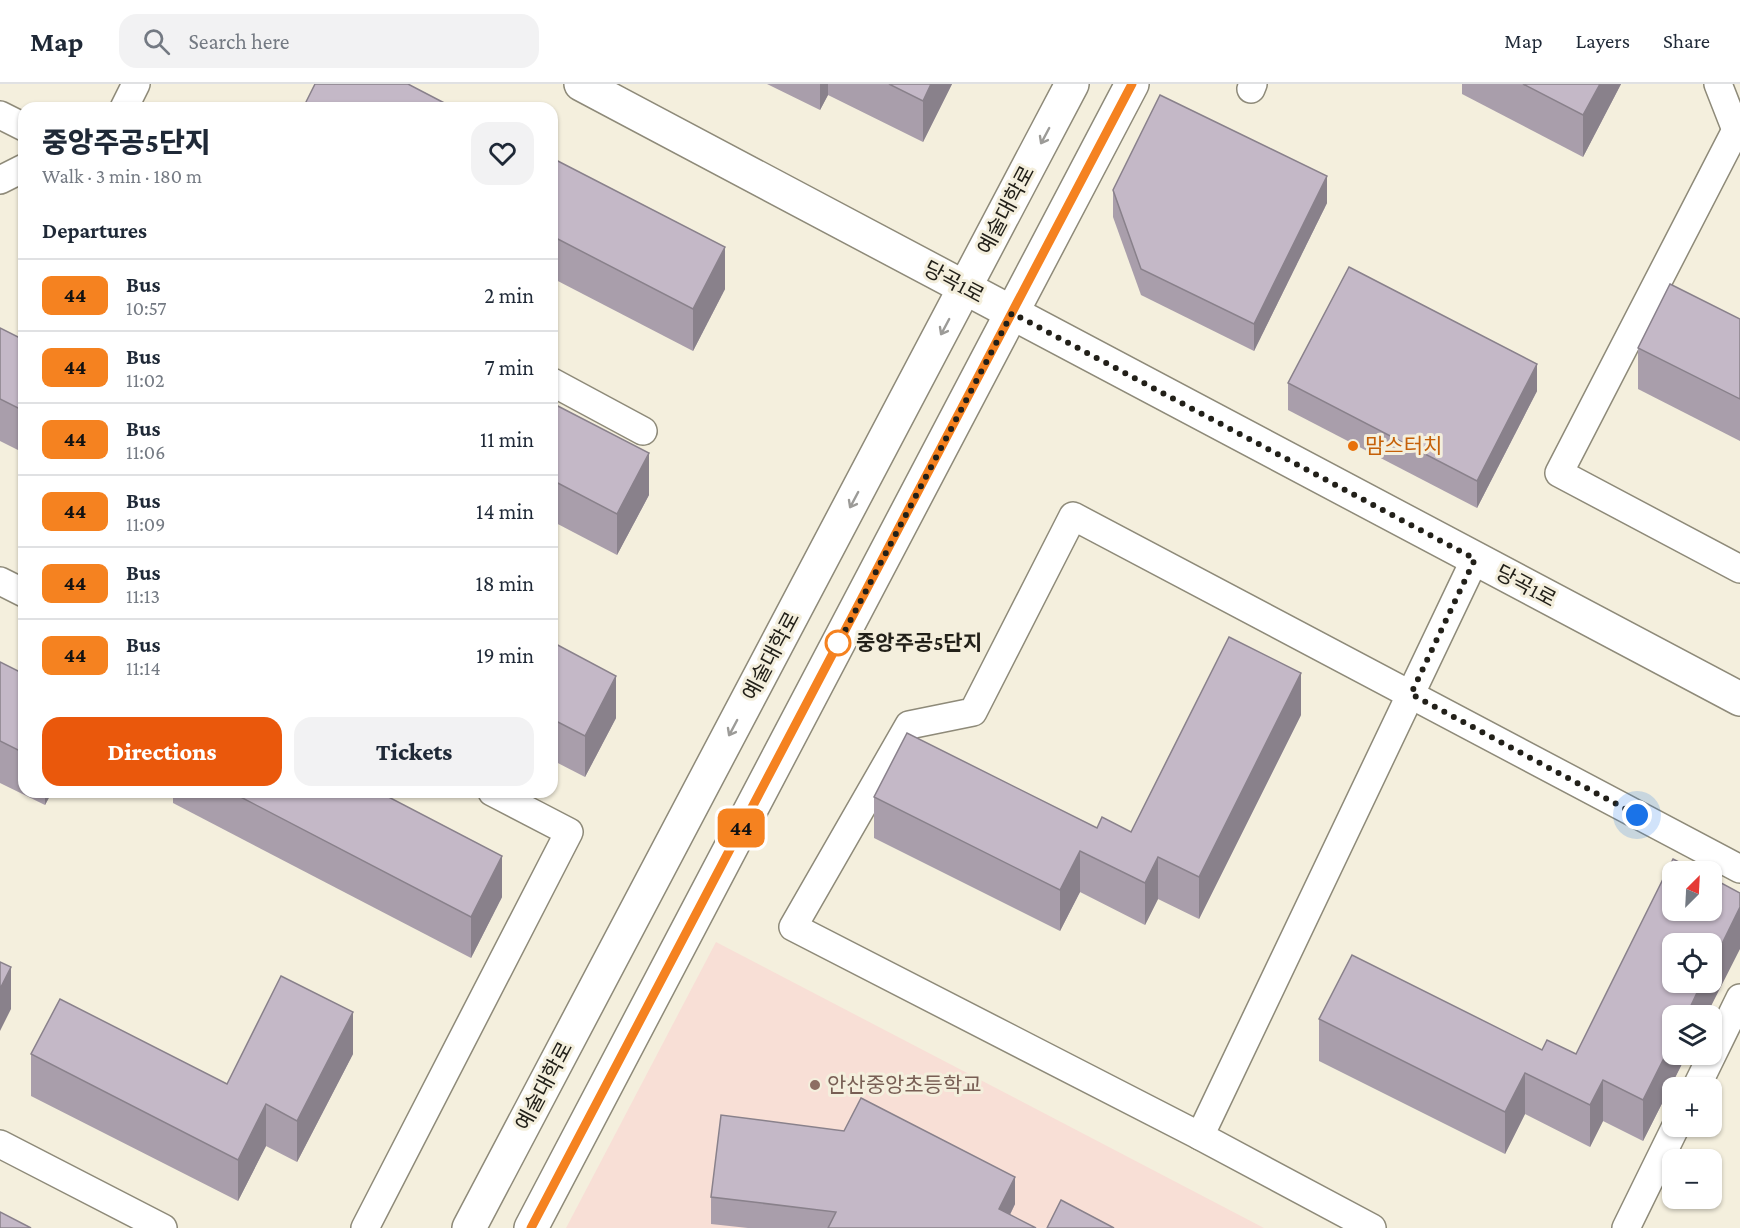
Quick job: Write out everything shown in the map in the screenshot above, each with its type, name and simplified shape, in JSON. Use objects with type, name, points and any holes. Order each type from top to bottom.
[{"type":"street","name":"당곡1로","points":[[581,84],[1740,699]]},
{"type":"street","name":"예술대학로","points":[[469,1228],[1072,84]]},
{"type":"street","points":[[531,1228],[1132,84]]},
{"type":"lane","points":[[126,102],[136,84]]},
{"type":"lane","points":[[1718,84],[1738,129],[1559,473],[1740,570]]},
{"type":"lane","points":[[0,114],[18,124]]},
{"type":"lane","points":[[0,180],[18,171]]},
{"type":"lane","points":[[558,385],[643,431]]},
{"type":"lane","points":[[1372,1228],[1200,1136],[792,927],[909,725],[973,712],[1073,516],[1740,869]]},
{"type":"lane","points":[[1200,1136],[1475,559]]},
{"type":"lane","points":[[0,581],[18,590]]},
{"type":"lane","points":[[365,1228],[569,832],[504,798]]},
{"type":"lane","points":[[1701,1077],[1740,998]]},
{"type":"lane","points":[[1626,1228],[1672,1137]]},
{"type":"lane","points":[[0,1144],[163,1228]]},
{"type":"shaded area","name":"안산중앙초등학교","points":[[716,942],[1264,1228],[566,1228]]},
{"type":"building","points":[[315,84],[408,84],[442,102],[306,102]]},
{"type":"building","points":[[889,84],[931,84],[923,101]]},
{"type":"building","points":[[1523,84],[1600,84],[1583,115]]},
{"type":"building","points":[[1160,95],[1327,176],[1254,324],[1141,269],[1113,190]]},
{"type":"building","points":[[558,161],[725,247],[693,309],[558,239]]},
{"type":"building","points":[[1349,267],[1537,364],[1477,481],[1288,383]]},
{"type":"building","points":[[1670,284],[1740,319],[1740,399],[1638,348]]},
{"type":"building","points":[[0,328],[18,337],[18,408],[0,399]]},
{"type":"building","points":[[558,406],[649,453],[617,514],[558,483]]},
{"type":"building","points":[[1229,637],[1301,673],[1199,877],[1158,857],[1145,883],[1080,851],[1060,890],[874,797],[907,733],[1097,828],[1102,817],[1131,832]]},
{"type":"building","points":[[558,645],[616,676],[585,736],[558,722]]},
{"type":"building","points":[[0,662],[18,671],[18,750],[0,741]]},
{"type":"building","points":[[243,798],[391,798],[502,856],[471,917]]},
{"type":"building","points":[[1662,881],[1662,921],[1722,921],[1722,883],[1740,893],[1740,907],[1722,944],[1722,933],[1662,933],[1662,993],[1697,993],[1691,1005],[1662,1005],[1662,1062],[1643,1100],[1603,1080],[1590,1105],[1525,1073],[1505,1112],[1319,1019],[1352,955],[1542,1050],[1547,1040],[1576,1054]]},
{"type":"building","points":[[0,962],[11,967],[0,989]]},
{"type":"building","points":[[281,976],[353,1012],[297,1121],[266,1104],[238,1160],[31,1054],[60,999],[227,1084]]},
{"type":"building","points":[[861,1098],[1015,1177],[999,1209],[1036,1228],[828,1228],[836,1212],[711,1197],[721,1115],[844,1131]]},
{"type":"building","points":[[1061,1200],[1114,1228],[1047,1228]]},
{"type":"building","points":[[0,1212],[31,1228],[0,1228]]},
{"type":"bus line","name":"44","points":[[531,1228],[1132,84]]},
{"type":"place","name":"맘스터치","points":[[1353,446]]},
{"type":"place","name":"중앙주공5단지","points":[[838,643]]},
{"type":"place","name":"안산중앙초등학교","points":[[815,1085]]},
{"type":"route","points":[[838,643],[837,646],[1012,313],[1475,559],[1411,694],[1637,815]]}]
